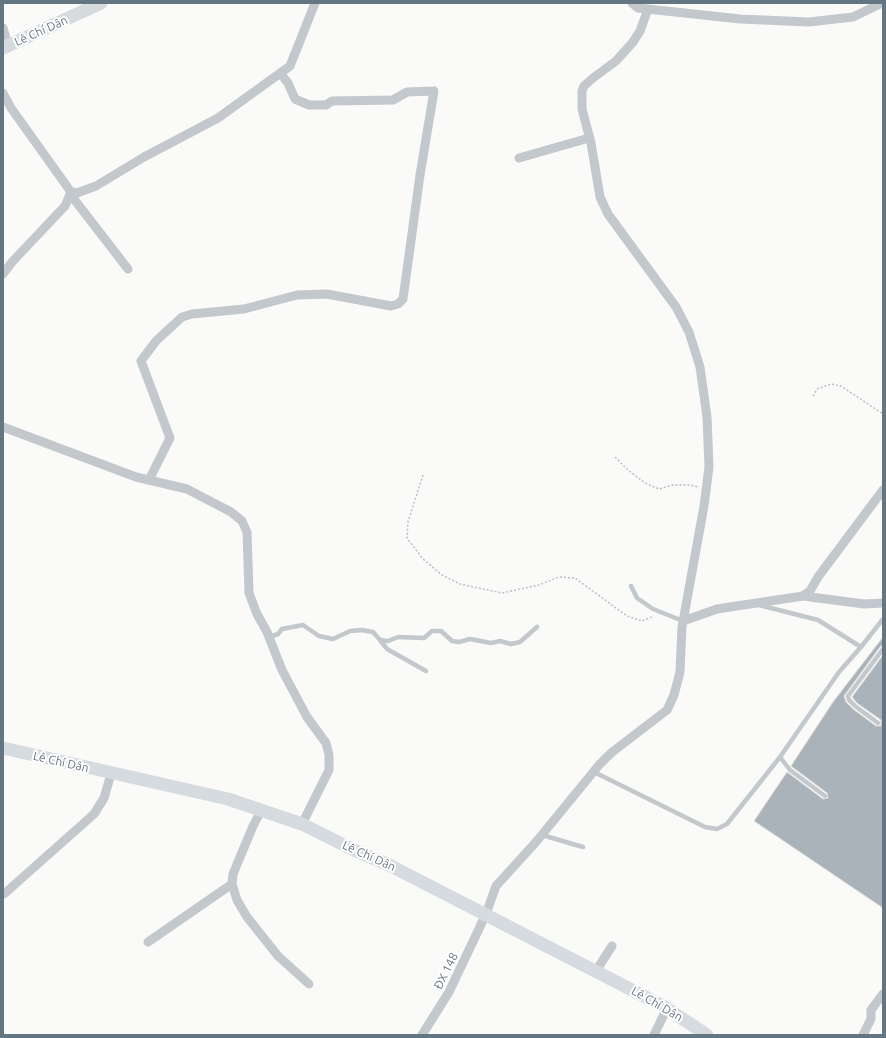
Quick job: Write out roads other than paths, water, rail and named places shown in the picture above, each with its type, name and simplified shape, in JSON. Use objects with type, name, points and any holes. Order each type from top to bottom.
[{"type":"street","name":"Lê Chí Dân","points":[[6,47],[101,3]]},
{"type":"street","points":[[70,193],[77,193],[96,186],[144,157],[218,118],[290,66],[315,3]]},
{"type":"street","points":[[632,3],[638,8],[740,20],[809,22],[853,17],[882,3]]},
{"type":"street","name":"ĐX 148","points":[[422,1035],[449,992],[486,914],[496,886],[542,835],[611,753],[667,710],[674,695],[680,672],[683,622],[709,467],[707,417],[700,368],[689,332],[676,307],[608,214],[600,197],[582,109],[582,91],[592,78],[616,61],[633,42],[640,31],[648,9]]},
{"type":"street","points":[[3,28],[6,47]]},
{"type":"street","points":[[149,480],[170,438],[141,361],[156,341],[182,318],[192,314],[244,309],[297,295],[327,294],[392,306],[398,304],[403,299],[420,175],[434,91],[407,92],[393,100],[332,101],[326,105],[309,104],[295,99],[288,83],[280,73]]},
{"type":"street","points":[[3,93],[11,108],[70,193],[128,269]]},
{"type":"street","points":[[519,158],[589,138]]},
{"type":"street","points":[[3,274],[12,262],[65,206],[70,193]]},
{"type":"street","points":[[3,427],[136,477],[187,489],[231,512],[242,522],[247,532],[249,593],[282,670],[307,717],[326,743],[329,755],[329,770],[302,824]]},
{"type":"street","points":[[803,596],[810,591],[818,577],[883,490]]},
{"type":"street","points":[[683,622],[717,609],[803,596],[864,604],[883,603]]},
{"type":"street","name":"Lê Chí Dân","points":[[3,748],[111,774],[228,799],[302,824],[354,850],[389,865],[668,1008],[707,1035]]},
{"type":"street","points":[[4,894],[94,814],[104,798],[111,774]]},
{"type":"street","points":[[261,811],[253,826],[233,874],[232,884],[237,900],[247,916],[278,956],[309,984]]},
{"type":"street","points":[[148,942],[232,884]]},
{"type":"street","points":[[596,971],[612,946]]},
{"type":"street","points":[[863,1035],[871,1019],[872,1010],[883,994]]},
{"type":"street","points":[[654,1035],[668,1008]]},
{"type":"lane","points":[[631,586],[637,598],[663,613],[683,622]]},
{"type":"lane","points":[[751,603],[818,620],[861,648]]},
{"type":"lane","points":[[594,772],[705,827],[718,830],[727,824],[780,757],[839,672],[861,648],[883,619]]},
{"type":"lane","points":[[269,637],[278,634],[282,629],[303,625],[318,636],[333,639],[350,631],[362,630],[373,632],[387,649],[426,671]]},
{"type":"lane","points":[[380,640],[388,641],[398,637],[424,638],[432,631],[441,631],[452,641],[459,642],[470,638],[491,643],[500,641],[511,644],[520,642],[537,627]]},
{"type":"lane","points":[[878,723],[855,706],[849,700],[848,696],[883,649]]},
{"type":"lane","points":[[780,757],[790,770],[824,796]]},
{"type":"lane","points":[[542,835],[583,847]]}]
